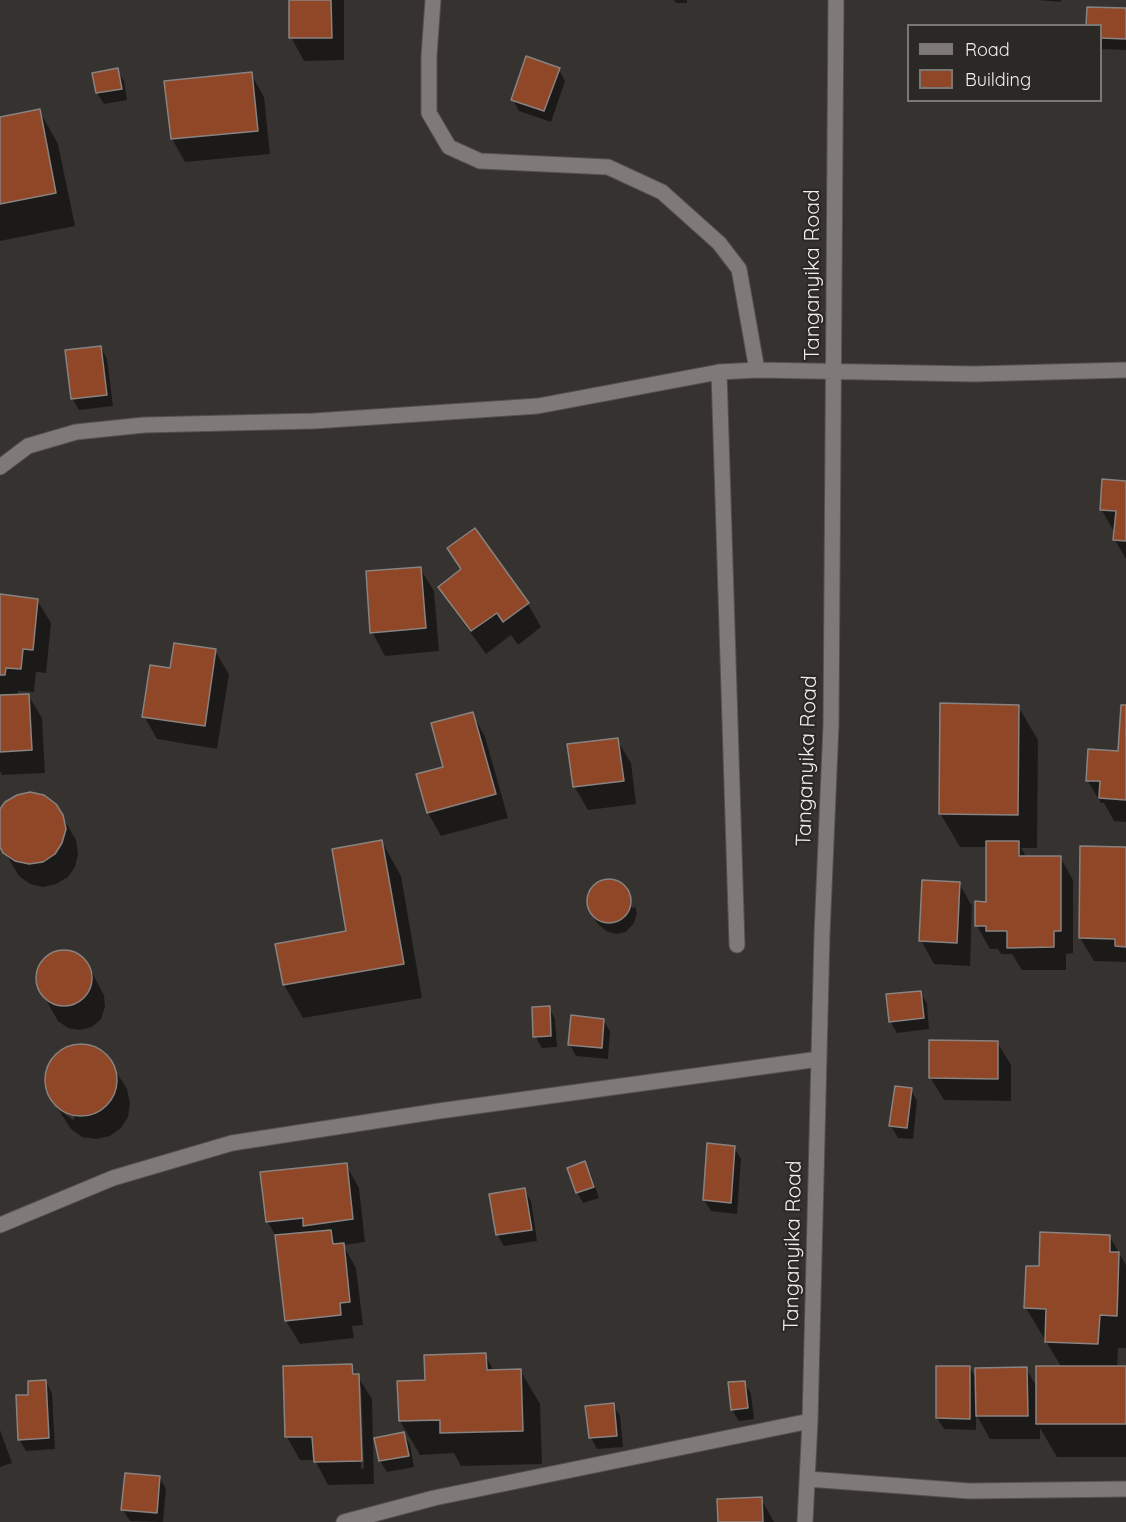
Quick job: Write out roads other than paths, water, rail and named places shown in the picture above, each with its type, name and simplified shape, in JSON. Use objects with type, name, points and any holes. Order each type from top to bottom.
[{"type":"street","points":[[433,0],[429,56],[429,113],[449,147],[480,161],[608,167],[662,192],[719,243],[739,269],[757,370]]},
{"type":"street","name":"Tanganyika Road","points":[[806,1522],[831,725],[836,0]]},
{"type":"street","points":[[0,467],[28,446],[76,432],[144,425],[314,421],[538,405],[718,372],[833,370],[974,374],[1126,370]]},
{"type":"street","points":[[718,372],[737,945]]},
{"type":"street","points":[[0,1225],[114,1178],[232,1143],[439,1111],[819,1059]]},
{"type":"street","points":[[344,1522],[434,1498],[810,1421]]},
{"type":"street","points":[[808,1479],[969,1491],[1126,1489]]}]
